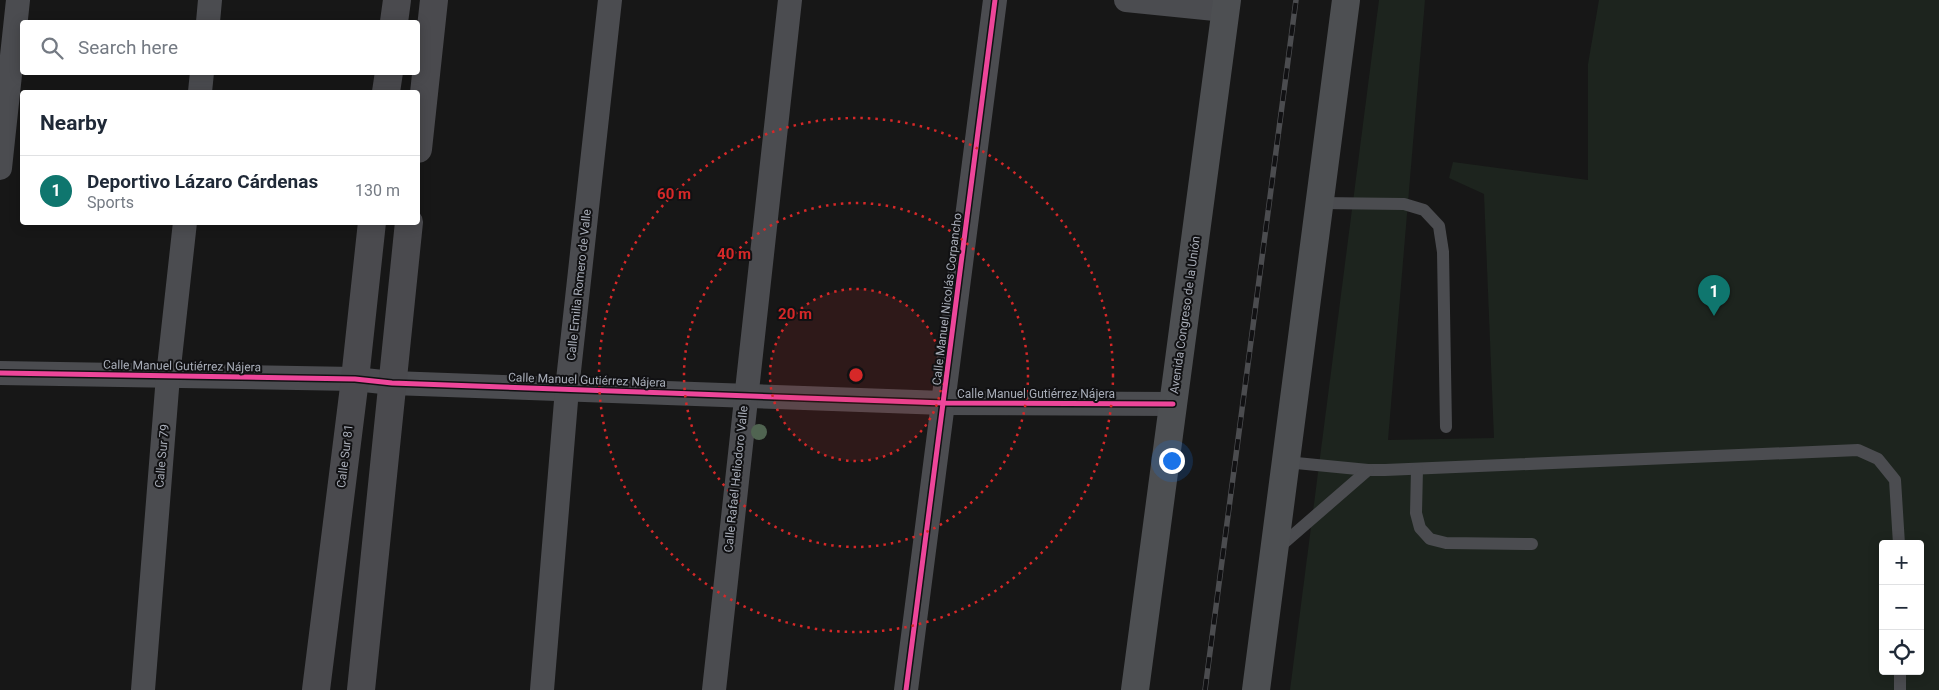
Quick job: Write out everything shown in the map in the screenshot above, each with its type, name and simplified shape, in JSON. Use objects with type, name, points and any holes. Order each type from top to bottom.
[{"type":"main road","points":[[1256,690],[1346,0]]},
{"type":"main road","name":"Avenida Congreso de la Unión","points":[[1134,690],[1226,5]]},
{"type":"street","points":[[0,168],[18,0]]},
{"type":"street","points":[[208,20],[210,0]]},
{"type":"street","points":[[394,20],[396,0]]},
{"type":"street","points":[[420,130],[434,0]]},
{"type":"street","name":"Calle Emilia Romero de Valle","points":[[542,690],[567,389],[610,0]]},
{"type":"street","name":"Calle Rafaél Heliodoro Valle","points":[[714,690],[790,0]]},
{"type":"street","name":"Calle Manuel Nicolás Corpancho","points":[[906,690],[995,0]]},
{"type":"street","points":[[1126,0],[1226,5]]},
{"type":"street","points":[[200,90],[202,75]]},
{"type":"street","points":[[386,90],[389,75]]},
{"type":"street","name":"Calle Sur 79","points":[[143,690],[168,376],[186,225]]},
{"type":"street","name":"Calle Sur 81","points":[[316,690],[355,379],[372,225]]},
{"type":"street","points":[[361,690],[409,225]]},
{"type":"street","name":"Calle Manuel Gutiérrez Nájera","points":[[0,372],[355,379],[392,383],[944,403],[1173,404]]},
{"type":"lane","points":[[1320,203],[1404,204],[1424,210],[1439,226],[1443,252],[1446,427]]},
{"type":"lane","points":[[1286,462],[1368,470],[1417,469],[1858,450],[1878,460],[1895,480],[1899,540]]},
{"type":"lane","points":[[1417,469],[1416,513],[1420,528],[1430,539],[1446,544],[1532,544]]},
{"type":"lane","points":[[1275,551],[1368,470]]},
{"type":"lane","points":[[1900,675],[1900,690]]},
{"type":"shaded area","points":[[1379,0],[1425,0],[1388,440],[1494,438],[1484,194],[1449,178],[1453,162],[1588,180],[1588,64],[1599,0],[1939,0],[1939,690],[1290,690]]},
{"type":"railway","points":[[1205,690],[1296,0]]},
{"type":"cycle path","points":[[906,690],[995,0]]},
{"type":"cycle path","points":[[0,373],[355,379],[392,383],[944,403],[1173,404]]},
{"type":"place","name":"Deportivo Lázaro Cárdenas","points":[[1714,316]]}]
